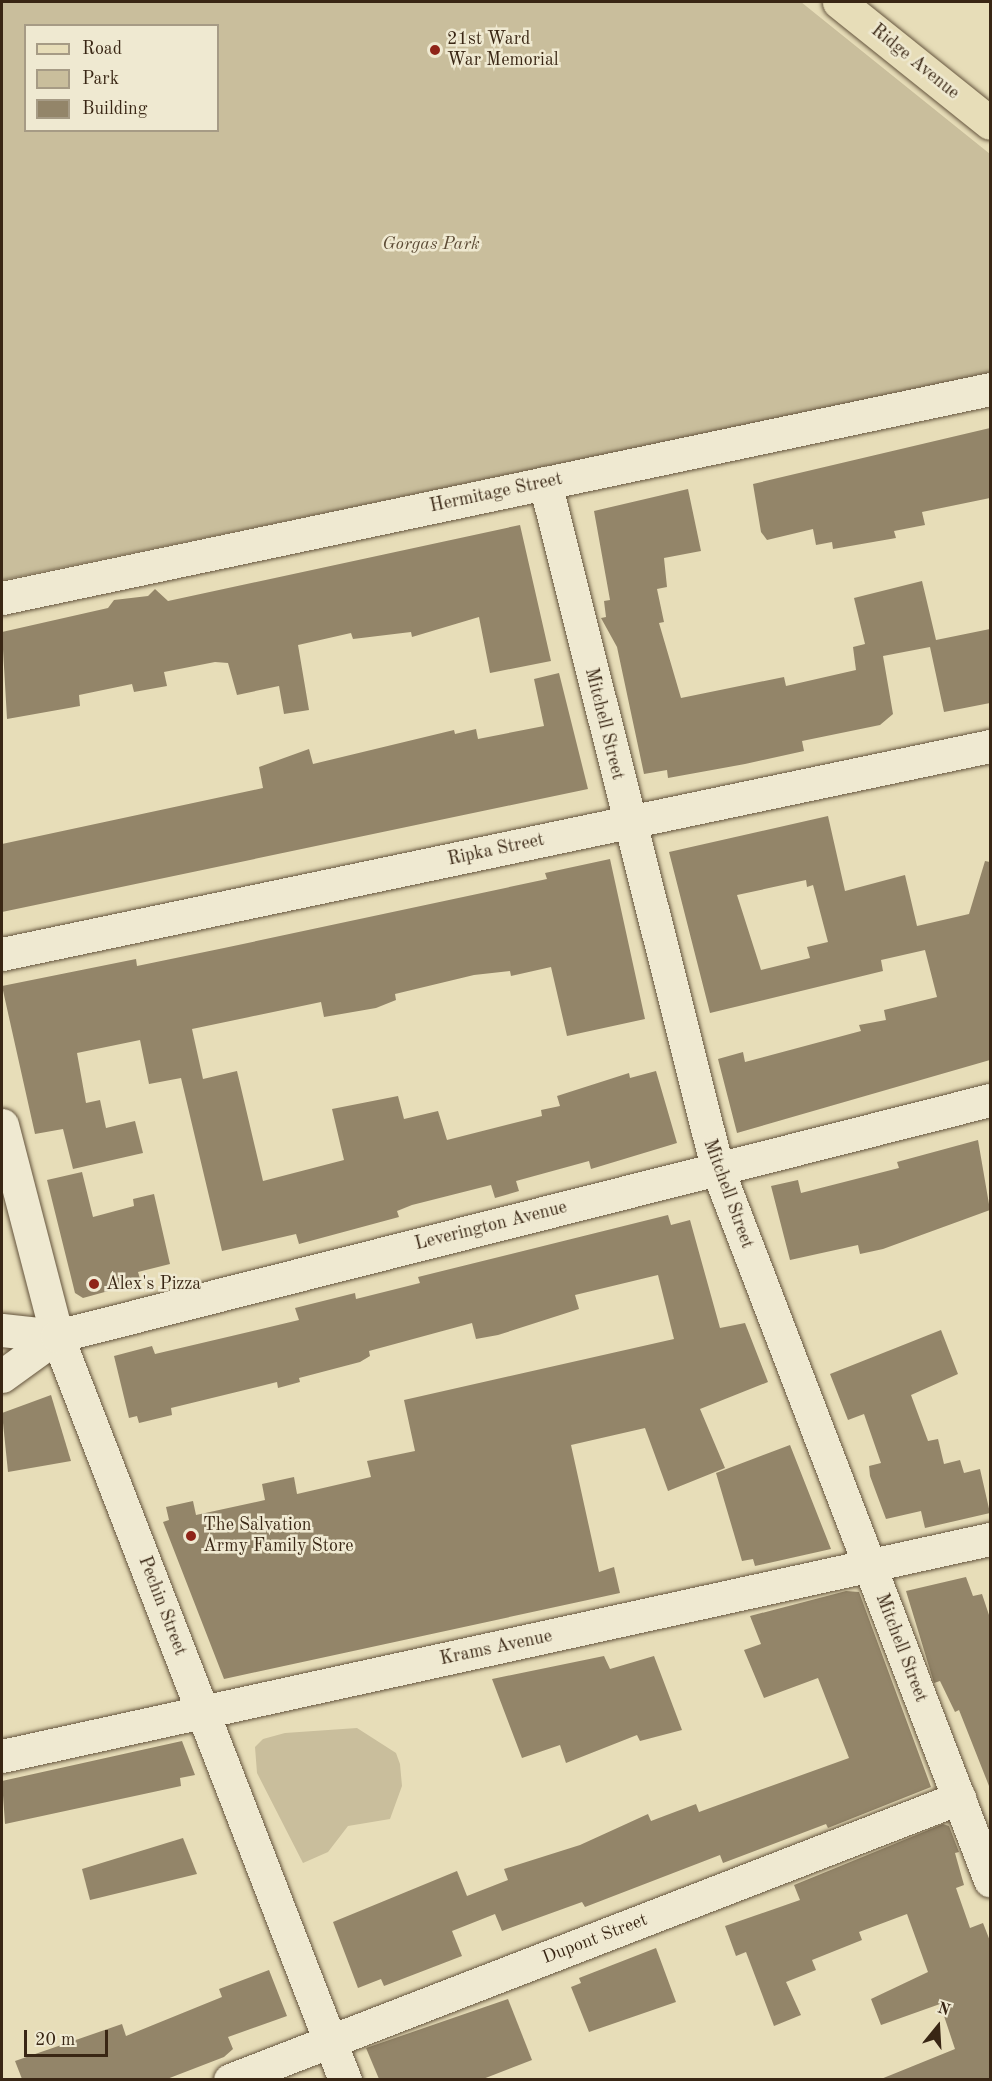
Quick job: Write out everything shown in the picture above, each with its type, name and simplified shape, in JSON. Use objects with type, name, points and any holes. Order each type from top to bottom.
[{"type":"main road","name":"Ridge Avenue","points":[[839,2],[990,123]]},
{"type":"street","name":"Hermitage Street","points":[[2,598],[990,389]]},
{"type":"street","name":"Mitchell Street","points":[[544,483],[717,1168],[990,1880]]},
{"type":"street","name":"Ripka Street","points":[[2,954],[990,746]]},
{"type":"street","name":"Leverington Avenue","points":[[2,1376],[57,1336],[990,1100]]},
{"type":"street","name":"Pechin Street","points":[[2,1125],[57,1336],[345,2079]]},
{"type":"street","points":[[2,1330],[57,1336]]},
{"type":"street","name":"Krams Avenue","points":[[2,1756],[990,1539]]},
{"type":"street","name":"Dupont Street","points":[[230,2079],[959,1798]]},
{"type":"green space","name":"Gorgas Park","points":[[2,2],[801,2],[990,154],[990,374],[2,580]]},
{"type":"green space","points":[[357,1728],[396,1753],[400,1764],[402,1786],[390,1819],[348,1826],[328,1852],[303,1863],[257,1773],[255,1747],[263,1739],[285,1733]]},
{"type":"building","points":[[990,428],[990,498],[922,512],[925,525],[894,531],[896,538],[833,549],[832,542],[816,545],[813,529],[767,540],[761,532],[753,484]]},
{"type":"building","points":[[688,489],[701,551],[664,558],[667,587],[657,589],[664,622],[659,623],[681,698],[784,677],[786,686],[856,670],[853,647],[865,644],[854,598],[922,581],[936,640],[990,629],[990,703],[944,712],[930,647],[883,656],[893,714],[880,725],[802,741],[804,751],[745,764],[668,778],[667,770],[644,774],[617,647],[601,618],[606,617],[604,601],[610,600],[594,511]]},
{"type":"building","points":[[520,525],[551,661],[490,673],[479,617],[412,637],[411,632],[353,639],[351,633],[298,645],[309,710],[284,714],[279,686],[237,695],[228,663],[215,662],[164,672],[167,686],[134,692],[132,684],[79,695],[80,706],[7,719],[2,632],[108,608],[114,600],[148,596],[155,589],[168,601]]},
{"type":"building","points":[[559,673],[588,789],[2,912],[2,844],[263,788],[259,767],[309,749],[313,764],[454,730],[455,734],[476,729],[478,739],[544,726],[534,679]]},
{"type":"building","points":[[828,816],[845,891],[905,875],[917,926],[969,914],[985,861],[990,862],[990,1060],[737,1133],[718,1059],[743,1052],[745,1062],[861,1031],[859,1025],[886,1020],[884,1010],[937,997],[925,950],[881,960],[883,971],[710,1013],[669,852]],"holes":[[[806,880],[807,887],[813,885],[828,942],[807,947],[810,958],[761,970],[737,895]]]},
{"type":"building","points":[[610,859],[645,1019],[567,1036],[551,967],[511,976],[510,971],[474,975],[395,994],[396,1000],[376,1008],[324,1017],[321,1002],[192,1029],[203,1079],[237,1071],[263,1181],[344,1160],[332,1109],[398,1096],[404,1119],[438,1111],[447,1140],[542,1116],[541,1110],[560,1106],[557,1096],[629,1073],[630,1078],[656,1071],[677,1143],[591,1169],[589,1161],[516,1181],[519,1191],[495,1198],[491,1185],[412,1205],[397,1211],[399,1217],[299,1244],[296,1234],[222,1251],[181,1078],[149,1084],[140,1040],[77,1053],[86,1103],[100,1100],[106,1128],[135,1121],[143,1153],[73,1169],[63,1129],[35,1134],[2,986],[136,959],[137,966],[224,948],[547,879],[545,873]]},
{"type":"building","points":[[978,1140],[990,1210],[883,1249],[860,1254],[858,1245],[790,1260],[771,1186],[798,1180],[801,1193],[899,1168],[897,1162]]},
{"type":"building","points":[[82,1172],[93,1217],[134,1206],[133,1199],[154,1194],[170,1264],[138,1272],[141,1282],[83,1298],[75,1293],[47,1180]]},
{"type":"building","points":[[668,1215],[671,1225],[690,1220],[720,1328],[745,1323],[768,1382],[700,1409],[725,1468],[668,1491],[645,1428],[571,1445],[599,1572],[614,1567],[620,1593],[224,1679],[163,1522],[169,1520],[166,1507],[193,1501],[196,1515],[265,1500],[262,1484],[294,1477],[297,1494],[371,1477],[367,1461],[415,1451],[404,1400],[674,1339],[658,1275],[575,1295],[579,1309],[498,1335],[476,1339],[472,1323],[369,1351],[370,1356],[360,1362],[299,1378],[300,1382],[278,1388],[277,1382],[171,1408],[172,1415],[139,1423],[137,1416],[129,1418],[114,1356],[152,1346],[155,1354],[299,1320],[295,1308],[355,1293],[356,1299],[420,1283],[418,1277]]},
{"type":"building","points":[[941,1330],[958,1374],[911,1395],[928,1441],[938,1439],[944,1464],[960,1460],[964,1473],[980,1469],[990,1513],[925,1528],[921,1511],[886,1519],[870,1476],[869,1466],[881,1463],[864,1414],[848,1420],[830,1374]]},
{"type":"building","points":[[51,1395],[71,1461],[8,1472],[2,1413]]},
{"type":"building","points":[[790,1445],[831,1549],[755,1566],[753,1559],[742,1561],[716,1473]]},
{"type":"building","points":[[966,1577],[973,1596],[982,1594],[990,1618],[989,1786],[959,1710],[955,1712],[940,1681],[934,1683],[906,1591]]},
{"type":"building","points":[[846,1591],[859,1592],[931,1787],[828,1828],[826,1824],[723,1863],[720,1855],[585,1907],[582,1902],[502,1931],[495,1914],[452,1931],[462,1956],[384,1986],[381,1979],[358,1988],[333,1922],[457,1871],[467,1896],[508,1880],[504,1869],[580,1845],[648,1814],[651,1821],[696,1804],[699,1812],[849,1758],[818,1678],[764,1698],[744,1650],[761,1644],[750,1616]]},
{"type":"building","points":[[604,1656],[610,1669],[654,1656],[682,1730],[640,1741],[637,1735],[566,1763],[560,1745],[522,1758],[492,1679]]},
{"type":"building","points":[[182,1741],[195,1775],[180,1778],[181,1786],[5,1824],[2,1781]]},
{"type":"building","points":[[943,1824],[949,1826],[959,1852],[955,1853],[964,1885],[956,1888],[970,1928],[983,1923],[990,1941],[990,2079],[881,2079],[955,2049],[940,2004],[881,2025],[871,1999],[928,1972],[907,1914],[859,1932],[862,1940],[812,1960],[816,1970],[786,1982],[801,2015],[774,2026],[746,1952],[736,1956],[725,1926],[800,1900],[794,1885]]},
{"type":"building","points":[[183,1838],[197,1874],[90,1900],[82,1869]]},
{"type":"building","points":[[656,1948],[676,2002],[589,2032],[571,1987],[581,1983],[579,1978]]},
{"type":"building","points":[[269,1970],[287,2016],[228,2037],[233,2049],[224,2057],[167,2079],[22,2079],[15,2061],[122,2024],[126,2036],[222,1997],[219,1989]]},
{"type":"building","points":[[508,1999],[532,2060],[483,2079],[379,2079],[366,2048]]},
{"type":"place","name":"21st Ward War Memorial","points":[[435,50]]},
{"type":"place","name":"Alex's Pizza","points":[[94,1284]]},
{"type":"place","name":"The Salvation Army Family Store","points":[[191,1536]]}]
